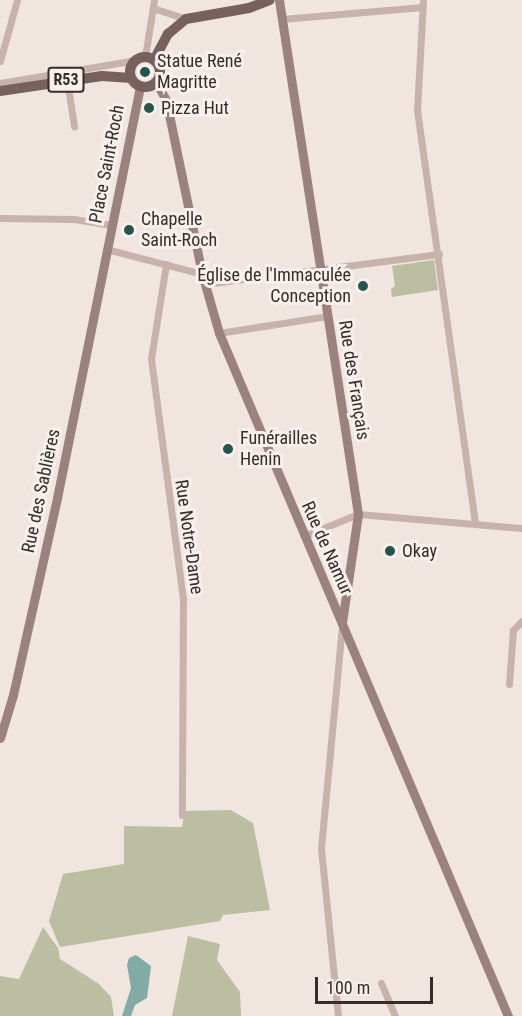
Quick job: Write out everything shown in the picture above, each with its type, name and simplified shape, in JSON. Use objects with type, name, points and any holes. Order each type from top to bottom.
[{"type":"main road","points":[[145,59],[160,74],[156,82],[140,86],[131,78],[130,68],[145,59],[168,34],[186,19],[249,8],[270,0]]},
{"type":"main road","name":"Rue des Français","points":[[279,0],[358,514],[342,623]]},
{"type":"main road","name":"R53","points":[[0,91],[67,80],[118,75],[131,78]]},
{"type":"main road","name":"Rue de Namur","points":[[156,82],[166,100],[204,279],[219,333],[508,1016]]},
{"type":"main road","name":"Place Saint-Roch","points":[[106,249],[140,86]]},
{"type":"main road","name":"Rue des Sablières","points":[[0,738],[13,695],[52,519],[106,249]]},
{"type":"street","points":[[0,61],[17,0]]},
{"type":"street","points":[[282,19],[423,3],[417,110],[475,522]]},
{"type":"street","points":[[0,83],[145,59],[153,4],[186,19]]},
{"type":"street","points":[[67,80],[74,126]]},
{"type":"street","points":[[0,218],[74,219],[112,225]]},
{"type":"street","points":[[106,249],[166,264],[204,279],[321,270],[439,254]]},
{"type":"street","name":"Rue Notre-Dame","points":[[166,264],[151,359],[183,600],[182,815]]},
{"type":"street","points":[[219,333],[327,316]]},
{"type":"street","points":[[304,536],[358,514],[475,522],[522,528]]},
{"type":"street","points":[[509,684],[513,630],[522,621]]},
{"type":"street","points":[[338,1016],[321,848],[342,623]]},
{"type":"street","points":[[381,983],[395,1016]]},
{"type":"green space","points":[[434,260],[438,290],[392,297],[391,289],[395,286],[392,266]]},
{"type":"green space","points":[[231,810],[253,823],[270,910],[223,915],[220,921],[60,947],[49,921],[63,874],[124,864],[124,826],[182,827],[185,811]]},
{"type":"green space","points":[[43,927],[58,948],[60,959],[99,984],[111,997],[114,1016],[0,1016],[0,976],[19,979]]},
{"type":"green space","points":[[188,936],[220,944],[217,960],[240,992],[241,1016],[172,1016]]},
{"type":"water","points":[[136,955],[151,966],[147,998],[135,1005],[131,1016],[122,1016],[131,988],[127,965],[129,958]]},
{"type":"place","name":"Statue René Magritte","points":[[145,72]]},
{"type":"place","name":"Pizza Hut","points":[[149,108]]},
{"type":"place","name":"Chapelle Saint-Roch","points":[[129,230]]},
{"type":"place","name":"Église de l'Immaculée Conception","points":[[363,286]]},
{"type":"place","name":"Funérailles Henin","points":[[228,449]]},
{"type":"place","name":"Okay","points":[[390,551]]}]
